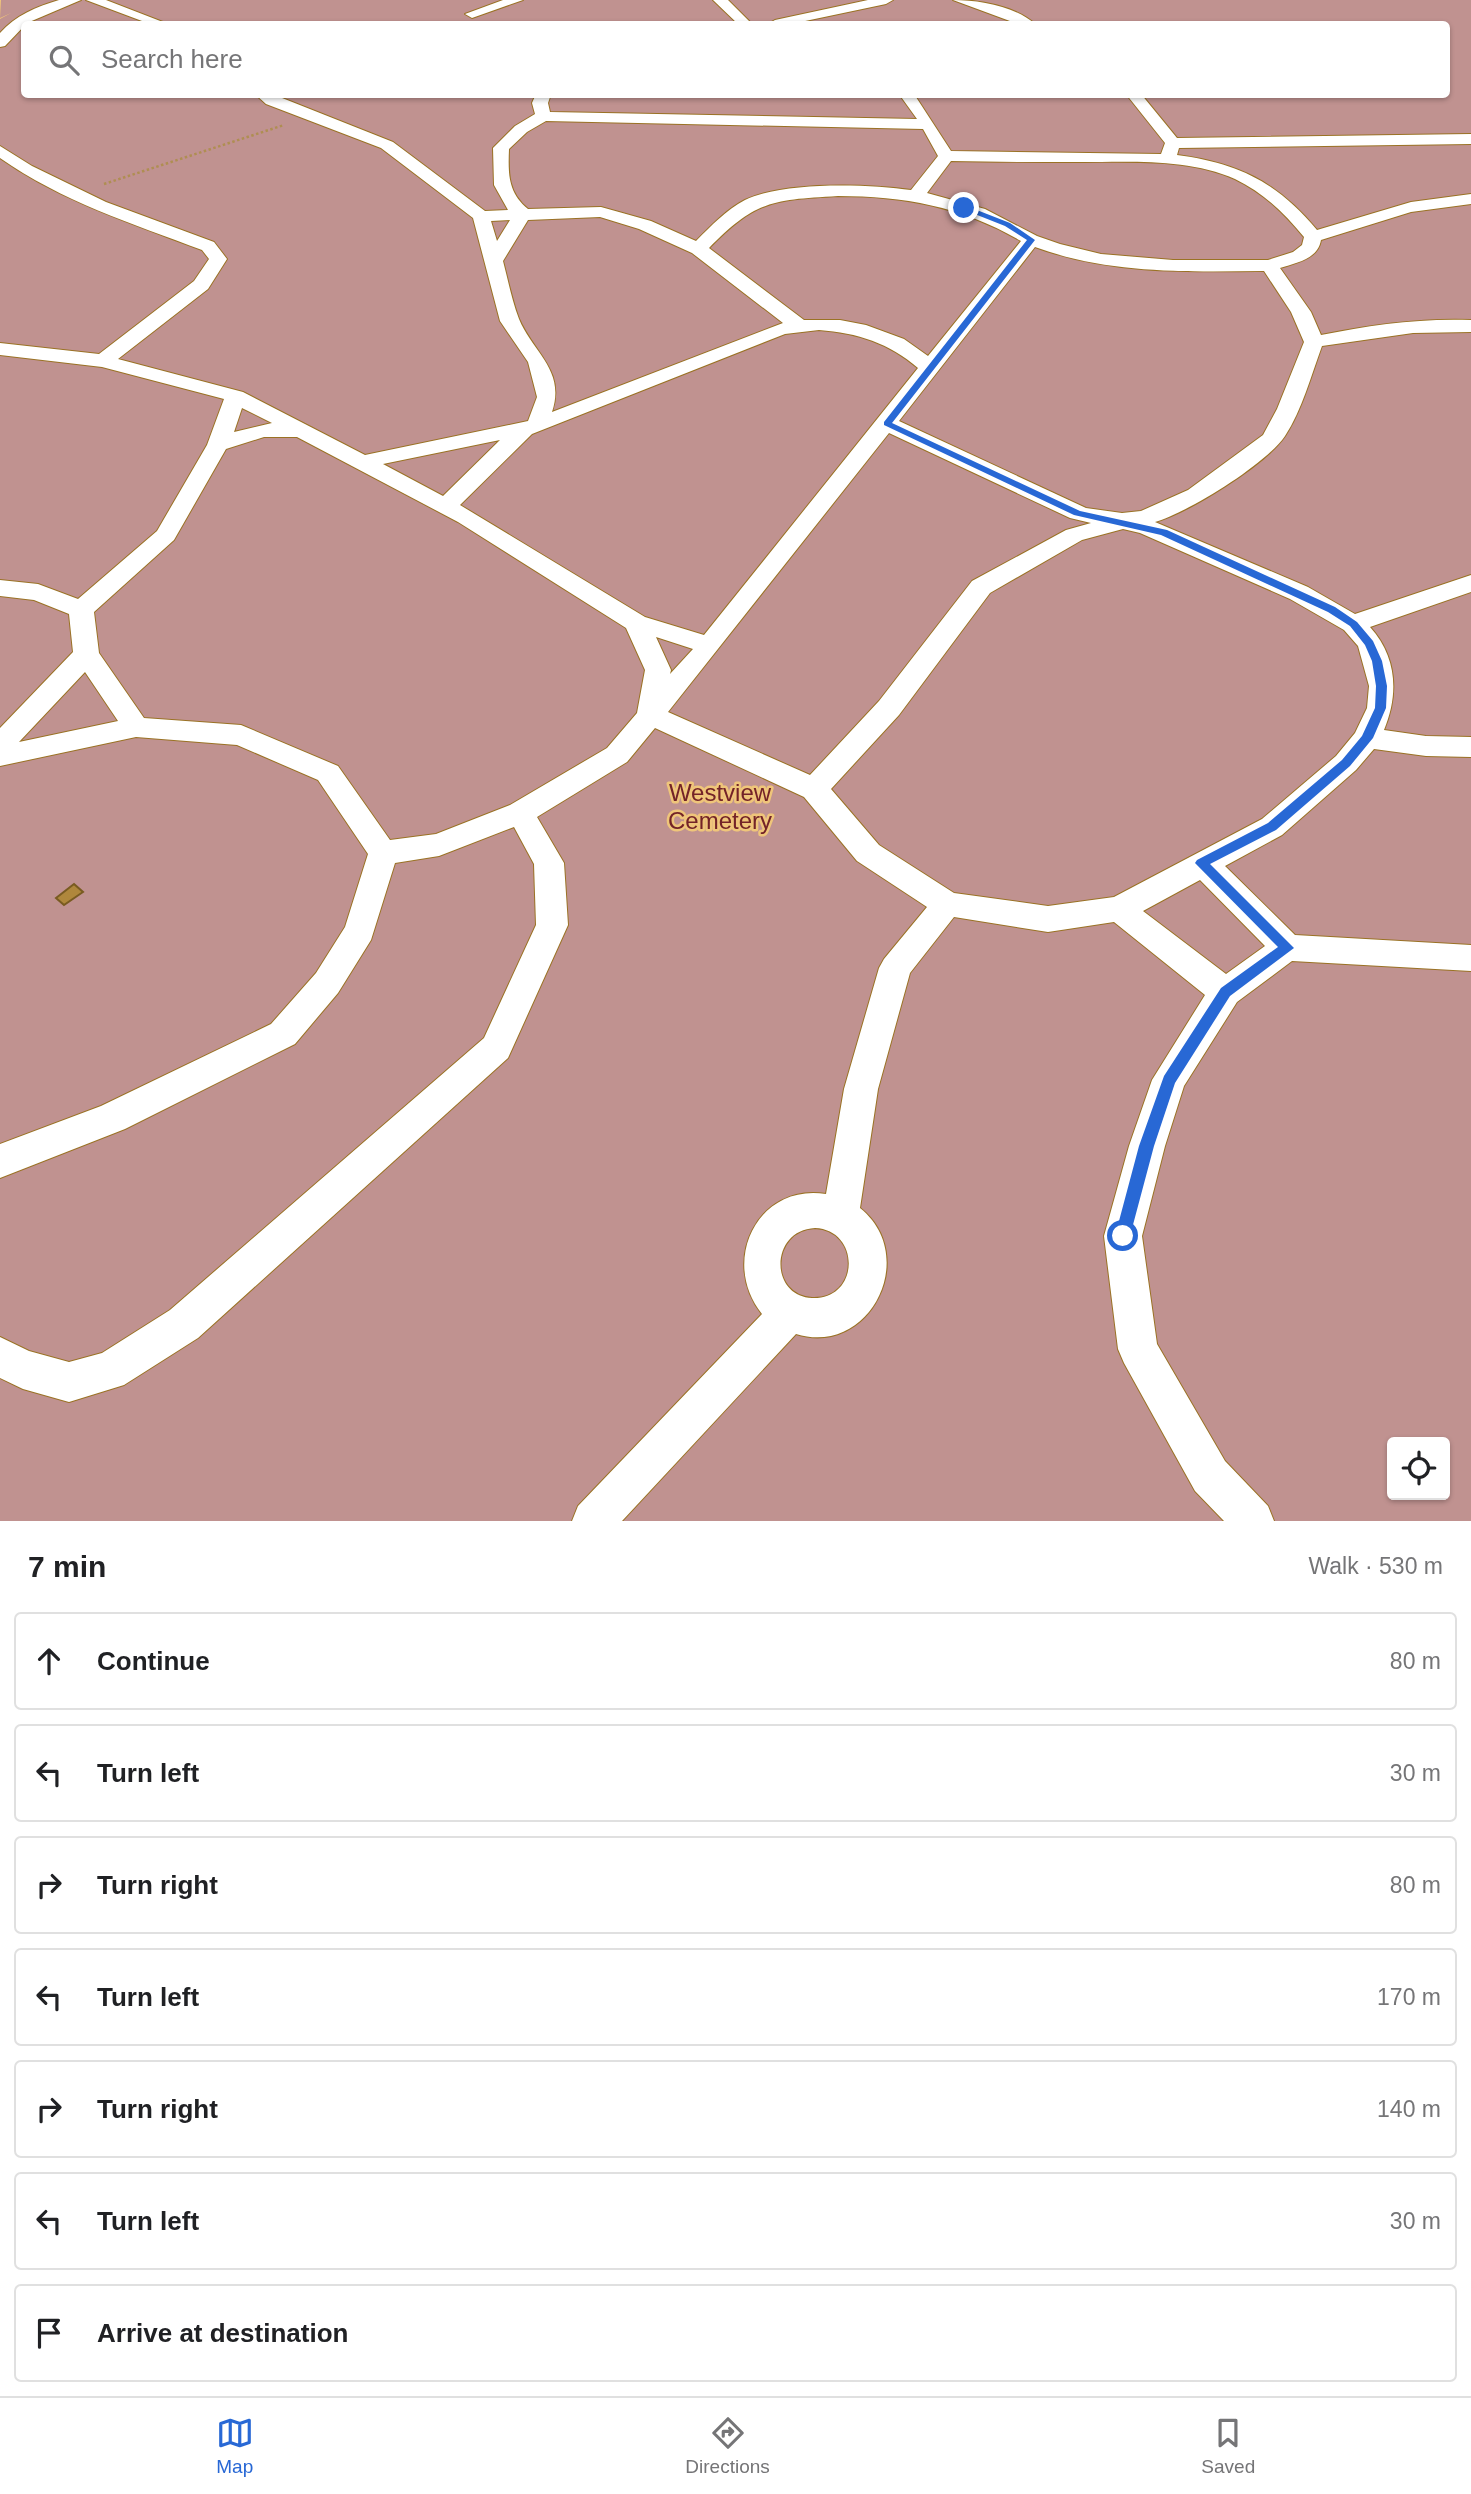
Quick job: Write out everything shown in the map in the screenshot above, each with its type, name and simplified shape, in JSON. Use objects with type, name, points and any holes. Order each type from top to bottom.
[{"type":"lane","points":[[22,21],[42,8],[74,0]]},
{"type":"lane","points":[[93,0],[152,21]]},
{"type":"lane","points":[[481,21],[467,10],[516,0]]},
{"type":"lane","points":[[720,0],[742,21]]},
{"type":"lane","points":[[789,21],[886,0]]},
{"type":"lane","points":[[960,0],[990,8],[1021,21]]},
{"type":"lane","points":[[0,43],[6,32],[21,22]]},
{"type":"lane","points":[[267,98],[387,145],[481,216],[510,321],[538,362],[547,397],[531,427],[446,506]]},
{"type":"lane","points":[[542,98],[540,103],[543,116]]},
{"type":"lane","points":[[909,98],[946,156]]},
{"type":"lane","points":[[698,249],[727,221],[764,199],[829,191],[917,194],[1008,225],[1031,240],[1076,255],[1118,260],[1193,266],[1269,265],[1299,256],[1311,247],[1313,237],[1296,211],[1256,183],[1171,150],[1136,98]]},
{"type":"lane","points":[[523,214],[508,203],[500,179],[501,148],[521,129],[543,116],[928,124]]},
{"type":"lane","points":[[946,156],[1471,139]]},
{"type":"lane","points":[[0,151],[26,169],[100,206],[208,246],[218,259],[201,285],[103,361]]},
{"type":"lane","points":[[917,194],[946,156]]},
{"type":"lane","points":[[1445,200],[1471,187]]},
{"type":"lane","points":[[1313,237],[1375,216],[1445,200],[1471,199]]},
{"type":"lane","points":[[481,216],[601,212],[645,225],[698,249],[799,325]]},
{"type":"lane","points":[[494,262],[523,214]]},
{"type":"lane","points":[[383,853],[439,845],[520,813],[617,755],[710,645],[1031,240]]},
{"type":"lane","points":[[814,789],[889,708],[981,587],[1074,536],[1159,515],[1216,482],[1273,439],[1314,342],[1301,312],[1269,265]]},
{"type":"lane","points":[[362,462],[531,427],[780,329],[799,325],[850,327],[872,332],[917,356],[929,367]]},
{"type":"lane","points":[[1314,342],[1357,334],[1452,325],[1471,326]]},
{"type":"lane","points":[[0,349],[103,361],[236,396],[446,506],[636,623],[710,645]]},
{"type":"lane","points":[[80,610],[166,535],[218,446],[236,396]]},
{"type":"lane","points":[[650,715],[814,789],[868,853],[947,904],[1048,919],[1119,909],[1272,827],[1321,787],[1367,738],[1380,708],[1382,686],[1370,643],[1353,624],[1331,610],[1248,569],[1164,533],[1077,513],[887,424]]},
{"type":"lane","points":[[218,446],[248,433],[274,428],[305,433]]},
{"type":"lane","points":[[1353,624],[1471,583]]},
{"type":"lane","points":[[0,588],[38,592],[80,610]]},
{"type":"lane","points":[[80,610],[86,654],[135,727]]},
{"type":"lane","points":[[636,623],[658,670],[650,715]]},
{"type":"lane","points":[[0,745],[86,654]]},
{"type":"lane","points":[[0,756],[135,727],[241,735],[328,773],[383,853]]},
{"type":"lane","points":[[1367,738],[1426,746],[1471,747]]},
{"type":"lane","points":[[0,1357],[23,1369],[69,1382],[110,1371],[184,1324],[496,1048],[552,925],[549,863],[520,813]]},
{"type":"lane","points":[[0,1161],[113,1118],[283,1034],[327,983],[360,931],[383,853]]},
{"type":"lane","points":[[1202,863],[1287,948]]},
{"type":"lane","points":[[840,1218],[861,1089],[895,968],[947,904]]},
{"type":"lane","points":[[1119,909],[1225,992]]},
{"type":"lane","points":[[1253,1521],[1210,1476],[1138,1349],[1123,1236],[1147,1146],[1169,1080],[1225,992],[1287,948],[1471,957]]},
{"type":"lane","points":[[815,1210],[840,1218],[860,1235],[868,1250],[870,1268],[866,1285],[857,1300],[844,1311],[827,1317],[808,1317],[791,1311],[776,1299],[765,1284],[761,1266],[762,1248],[769,1233],[781,1220],[797,1212],[815,1210]]},
{"type":"lane","points":[[593,1521],[791,1311]]},
{"type":"path","points":[[104,184],[312,117]]},
{"type":"green space","name":"Westview Cemetery","points":[[1,0],[1471,0],[1471,1521],[0,1521],[0,19],[11,13],[0,18]]},
{"type":"building","points":[[74,884],[83,892],[64,905],[56,898]]},
{"type":"route","points":[[964,208],[1008,225],[1031,240],[887,424],[1077,513],[1164,533],[1299,593],[1353,624],[1370,643],[1382,686],[1380,708],[1367,738],[1346,763],[1272,827],[1202,863],[1287,948],[1225,992],[1169,1080],[1147,1146],[1123,1236]]}]
